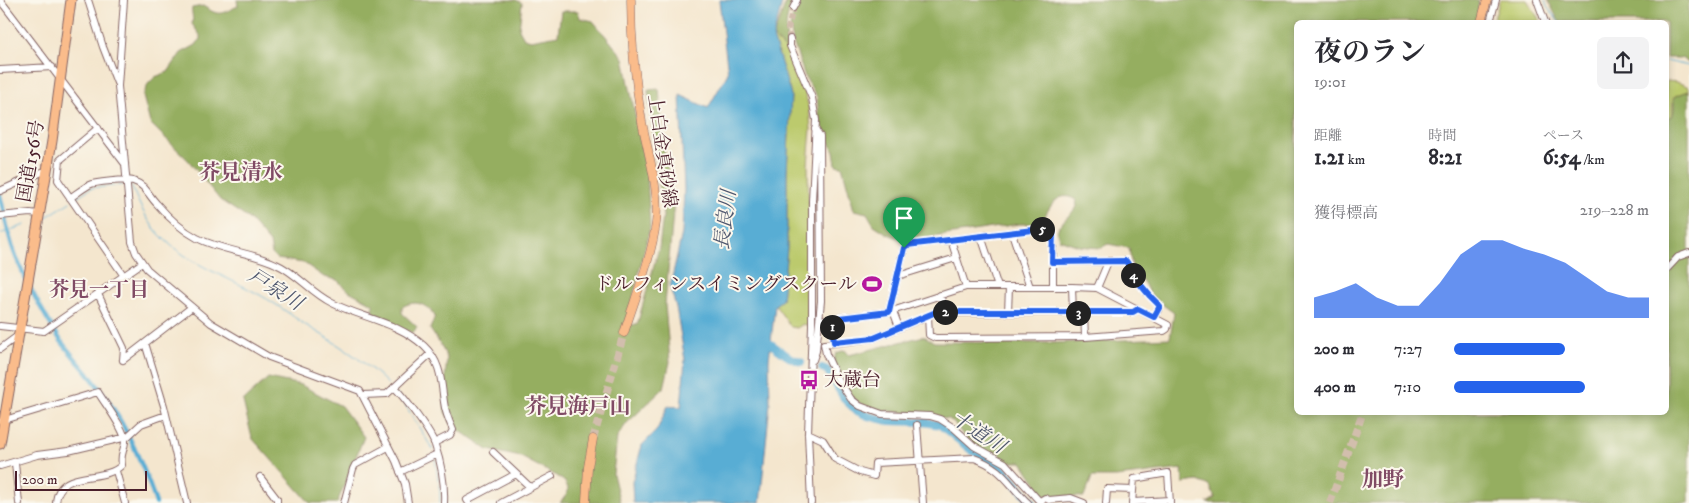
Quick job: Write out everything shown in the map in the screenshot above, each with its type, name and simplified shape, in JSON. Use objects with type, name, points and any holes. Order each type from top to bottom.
[{"type":"highway","name":"国道156号","points":[[0,444],[2,421],[20,332],[47,172],[71,0]]},
{"type":"main road","name":"上白金真砂線","points":[[624,333],[656,223],[654,184],[636,87],[631,32],[631,0]]},
{"type":"main road","points":[[1482,20],[1487,0]]},
{"type":"main road","points":[[586,501],[588,467],[593,439]]},
{"type":"street","points":[[0,0],[61,78],[125,165]]},
{"type":"street","points":[[88,0],[118,86]]},
{"type":"street","points":[[124,0],[118,86],[132,242],[142,263],[147,270],[211,323],[269,356],[354,387],[363,395],[400,472],[405,484],[408,503]]},
{"type":"street","points":[[793,8],[796,0]]},
{"type":"street","points":[[1491,20],[1496,0]]},
{"type":"street","points":[[1538,0],[1545,20]]},
{"type":"street","points":[[790,39],[790,46],[812,98],[816,120],[812,195],[812,325],[808,433],[811,503]]},
{"type":"street","points":[[0,70],[52,67]]},
{"type":"street","points":[[98,128],[60,160],[58,180],[124,276]]},
{"type":"street","points":[[810,366],[816,351],[820,320],[820,136],[815,129]]},
{"type":"street","points":[[0,191],[42,172],[47,172]]},
{"type":"street","points":[[71,200],[90,184],[127,184],[131,180],[143,185],[156,204],[196,238],[228,250],[276,264],[296,276],[316,293],[332,303],[399,330],[423,346],[439,370],[446,412],[453,430],[450,435],[434,443]]},
{"type":"street","points":[[0,216],[39,214]]},
{"type":"street","points":[[900,327],[891,312],[904,248],[907,245],[1050,228],[1053,233],[1052,262],[1054,287]]},
{"type":"street","points":[[1012,232],[1030,287]]},
{"type":"street","points":[[981,236],[998,287]]},
{"type":"street","points":[[951,240],[966,287]]},
{"type":"street","points":[[1669,267],[1678,257],[1689,254]]},
{"type":"street","points":[[898,276],[956,258]]},
{"type":"street","points":[[1052,262],[1126,261],[1130,272],[1160,306],[1154,317]]},
{"type":"street","points":[[1097,288],[1108,262]]},
{"type":"street","points":[[0,326],[20,332],[40,331],[52,325],[142,263]]},
{"type":"street","points":[[820,320],[891,312],[966,287],[1072,287],[1097,288],[1168,324],[1166,330],[1085,337],[935,338],[929,335],[928,316]]},
{"type":"street","points":[[1008,312],[1009,287]]},
{"type":"street","points":[[1072,287],[1073,312]]},
{"type":"street","points":[[98,294],[124,348],[122,360],[192,307]]},
{"type":"street","points":[[940,295],[946,312]]},
{"type":"street","points":[[1084,503],[1071,498],[1049,500],[1045,498],[1040,502],[1005,463],[974,446],[940,419],[930,416],[882,414],[860,406],[844,390],[826,354],[824,344],[874,338],[936,312],[1084,313],[1133,312],[1138,309]]},
{"type":"street","points":[[1084,313],[1085,337]]},
{"type":"street","points":[[831,319],[834,342]]},
{"type":"street","points":[[0,349],[20,332]]},
{"type":"street","points":[[145,343],[166,415],[187,503]]},
{"type":"street","points":[[363,395],[387,394],[430,354]]},
{"type":"street","points":[[393,389],[404,396],[434,443],[444,485],[444,503]]},
{"type":"street","points":[[2,421],[98,392],[127,436]]},
{"type":"street","points":[[0,466],[127,436],[141,424],[166,415]]},
{"type":"street","points":[[917,425],[922,503]]},
{"type":"street","points":[[808,433],[823,440],[835,459],[860,472],[874,476],[875,464],[969,457],[986,462],[998,470],[1028,503]]},
{"type":"street","points":[[56,503],[56,496],[62,486],[70,480],[116,471],[122,465],[120,456],[127,436]]},
{"type":"street","points":[[344,503],[355,465],[388,447]]},
{"type":"street","points":[[493,452],[530,487]]},
{"type":"street","points":[[400,472],[437,454]]},
{"type":"street","points":[[14,463],[19,503]]},
{"type":"street","points":[[116,471],[125,503]]},
{"type":"street","points":[[1168,473],[1170,502],[1132,502],[1134,479],[1168,473]]},
{"type":"street","points":[[469,503],[467,500],[516,474]]},
{"type":"street","points":[[504,502],[552,476]]},
{"type":"street","points":[[260,477],[277,499],[277,503]]},
{"type":"street","points":[[1106,503],[1107,489],[1133,490]]},
{"type":"green space","points":[[237,0],[516,0],[522,3],[519,29],[524,38],[531,40],[558,35],[561,11],[578,11],[580,18],[593,21],[624,58],[647,176],[650,227],[628,324],[637,325],[659,248],[663,216],[648,90],[659,89],[664,150],[674,202],[665,305],[670,362],[664,388],[627,423],[617,437],[613,474],[620,503],[560,503],[567,494],[568,488],[565,482],[557,476],[521,457],[488,450],[453,426],[445,412],[444,390],[447,358],[430,329],[435,316],[432,312],[416,303],[402,307],[402,313],[417,327],[413,333],[374,318],[373,304],[349,291],[337,280],[324,277],[304,263],[277,259],[272,254],[270,243],[249,219],[220,200],[189,161],[150,123],[143,96],[148,84],[155,77],[168,72],[181,53],[196,45],[200,39],[200,35],[192,24],[192,8],[203,6],[213,12],[220,13],[238,6]]},
{"type":"green space","points":[[787,0],[793,0],[786,25],[788,51],[773,37]]},
{"type":"green space","points":[[802,0],[1479,0],[1477,20],[1294,20],[1294,415],[1669,415],[1669,117],[1673,115],[1675,97],[1689,91],[1689,503],[1207,503],[1215,498],[1210,486],[1198,481],[1183,483],[1182,469],[1116,477],[1092,477],[1084,497],[1040,495],[1036,483],[1022,462],[1004,462],[972,446],[949,419],[867,408],[849,396],[832,367],[836,353],[845,350],[849,355],[924,336],[934,342],[1052,343],[1170,338],[1174,313],[1151,296],[1132,267],[1129,248],[1108,244],[1100,248],[1079,246],[1059,239],[1057,232],[1059,226],[1077,207],[1076,200],[1069,197],[1058,199],[1054,202],[1041,224],[1019,224],[906,241],[888,234],[874,225],[867,213],[854,210],[842,166],[836,165],[834,151],[819,119],[817,97],[805,77],[793,42],[790,27],[794,12]]},
{"type":"green space","points":[[1500,0],[1527,0],[1540,20],[1494,20]]},
{"type":"green space","points":[[1548,0],[1689,0],[1689,63],[1681,58],[1669,58],[1669,20],[1558,20]]},
{"type":"green space","points":[[773,37],[788,51],[803,83],[811,129],[808,165],[808,326],[803,324],[797,328],[791,327],[775,305],[782,300],[787,248],[787,172],[791,95]]},
{"type":"green space","points":[[1669,81],[1677,82],[1689,87],[1689,91],[1675,96],[1673,99],[1673,115],[1669,117]]},
{"type":"green space","points":[[268,378],[301,385],[341,406],[364,437],[337,503],[310,503],[252,438],[243,401]]},
{"type":"water","name":"長良川","points":[[719,0],[783,0],[773,37],[791,95],[787,172],[787,248],[782,300],[775,305],[769,360],[770,403],[760,503],[633,503],[632,482],[642,445],[657,430],[668,406],[681,407],[685,360],[676,307],[670,287],[682,233],[684,189],[680,95],[708,108],[728,73]]},
{"type":"waterway","points":[[1545,1],[1547,7],[1557,20]]},
{"type":"waterway","points":[[1669,62],[1689,66]]},
{"type":"waterway","name":"戸泉川","points":[[75,198],[91,188],[123,185]]},
{"type":"waterway","name":"戸泉川","points":[[130,185],[152,225],[172,247],[196,262],[277,305],[360,360],[390,386]]},
{"type":"waterway","points":[[0,195],[13,249],[42,311],[61,341],[93,379],[116,412],[138,456],[156,503]]},
{"type":"waterway","name":"戸泉川","points":[[45,218],[70,202]]},
{"type":"waterway","name":"戸泉川","points":[[0,234],[25,225]]},
{"type":"waterway","name":"十道川","points":[[764,339],[789,357],[801,362]]},
{"type":"waterway","name":"十道川","points":[[822,368],[827,370],[845,400],[857,411],[889,421],[924,422],[940,425],[971,450],[1000,466],[1033,503]]},
{"type":"waterway","name":"戸泉川","points":[[394,391],[406,406],[433,450]]},
{"type":"waterway","name":"戸泉川","points":[[435,459],[440,503]]},
{"type":"tunnel","points":[[790,39],[788,29],[793,8]]},
{"type":"tunnel","points":[[593,439],[624,333]]},
{"type":"tunnel","points":[[1330,503],[1362,415]]},
{"type":"place","name":"ドルフィンスイミングスクール","points":[[872,284]]},
{"type":"place","name":"大蔵台","points":[[809,380]]},
{"type":"district","name":"芥見清水","points":[[241,173]]},
{"type":"district","name":"芥見一丁目","points":[[99,290]]},
{"type":"district","name":"芥見海戸山","points":[[578,407]]},
{"type":"district","name":"加野","points":[[1383,480]]},
{"type":"route","points":[[1050,228],[1053,233],[1052,262],[1126,261],[1130,272],[1160,306],[1154,317],[1138,309],[1133,312],[1084,313],[936,312],[874,338],[834,342],[831,319],[889,312],[904,248],[907,245],[1050,228]]}]
